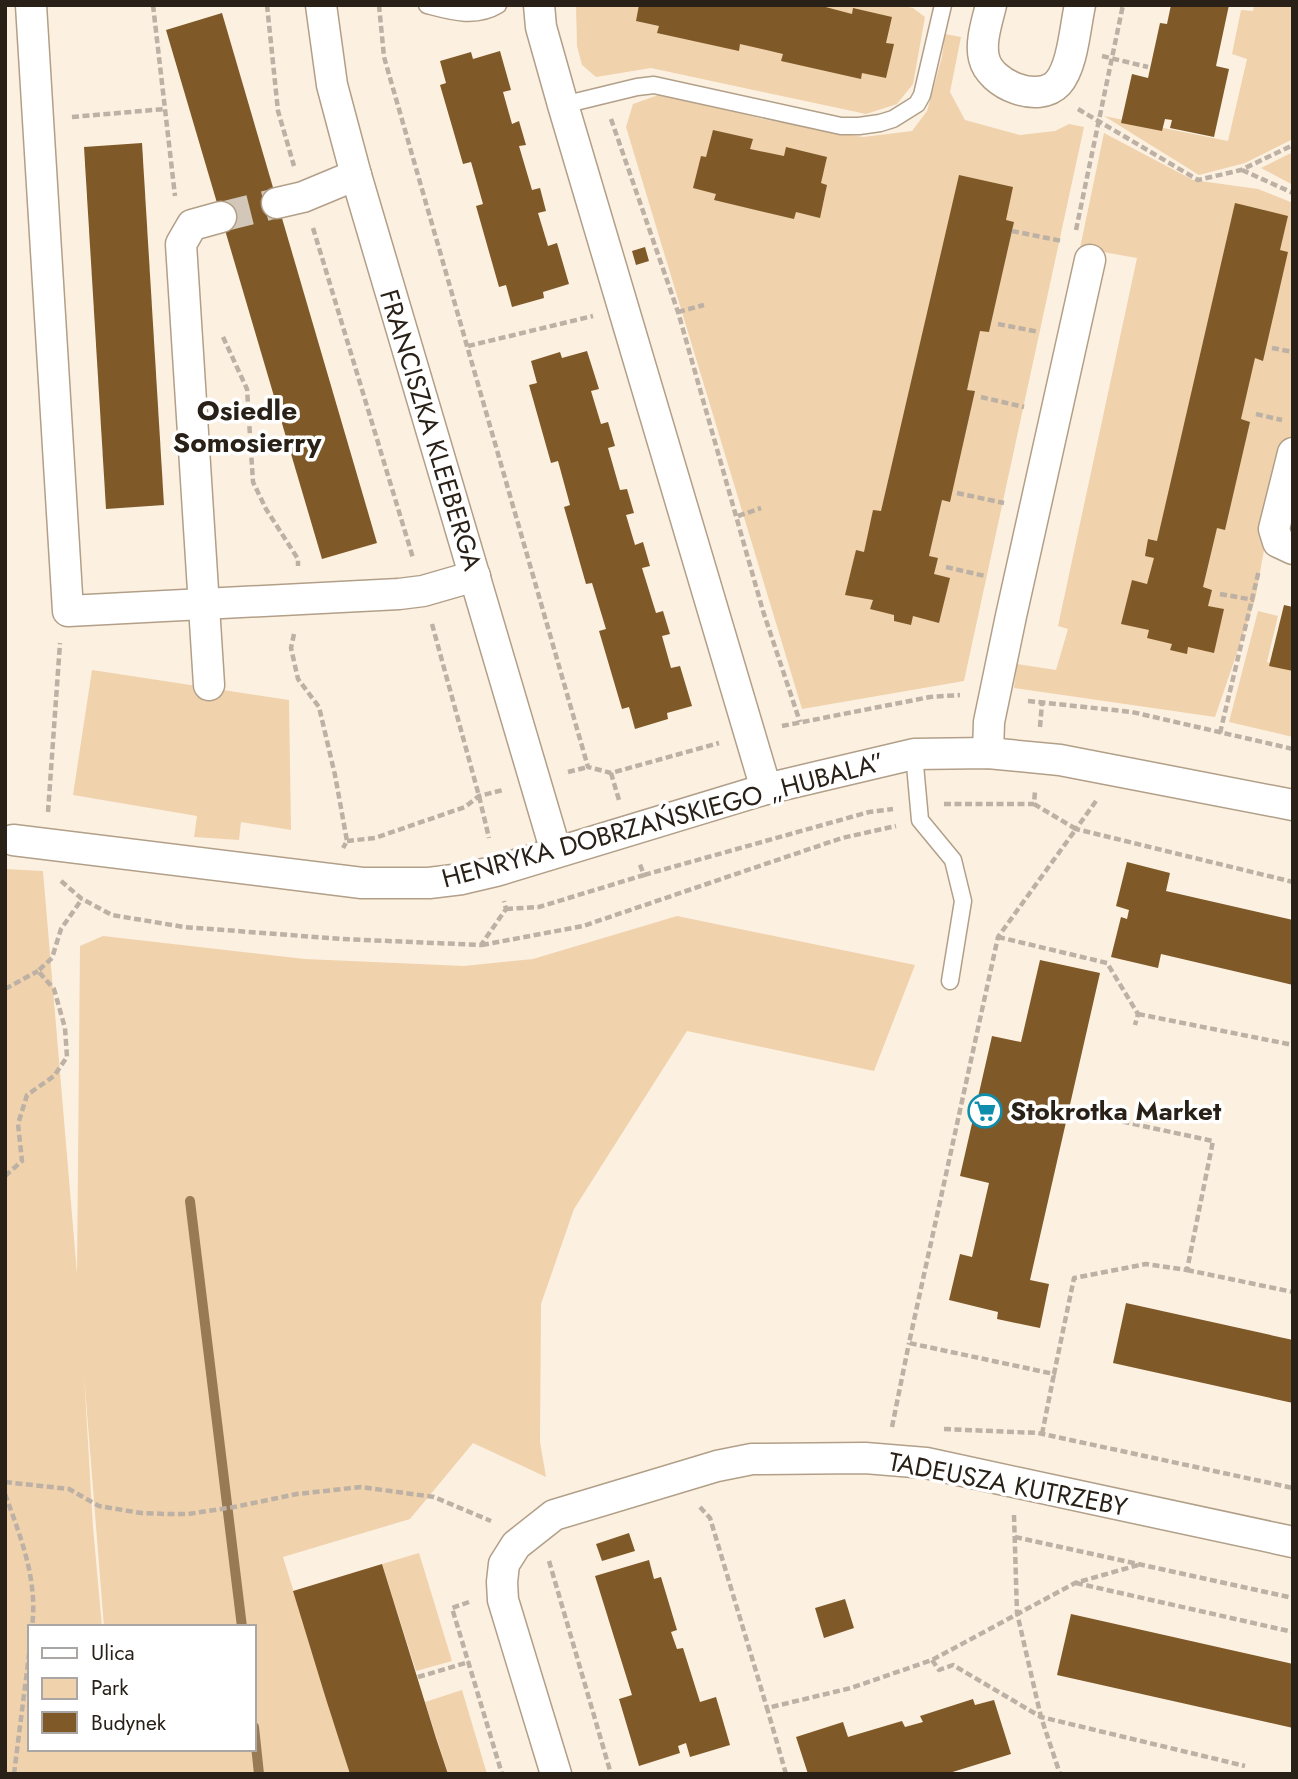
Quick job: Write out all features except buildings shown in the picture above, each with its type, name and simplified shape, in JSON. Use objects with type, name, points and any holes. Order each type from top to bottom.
[{"type":"street","points":[[31,5],[68,611],[399,594],[423,591],[475,576]]},
{"type":"street","name":"FRANCISZKA KLEEBERGA","points":[[321,5],[332,85],[356,175],[556,852]]},
{"type":"street","points":[[539,5],[541,27],[563,105],[762,731],[766,789]]},
{"type":"street","points":[[990,5],[983,44],[988,71],[998,81],[1012,87],[1046,91],[1056,85],[1066,69],[1080,5]]},
{"type":"street","points":[[277,203],[303,197],[356,175]]},
{"type":"street","points":[[209,685],[181,244],[191,225],[221,217]]},
{"type":"street","points":[[988,753],[989,722],[1082,252]]},
{"type":"street","points":[[1285,545],[1274,529],[1293,453]]},
{"type":"street","name":"HENRYKA DOBRZAŃSKIEGO „HUBALA”","points":[[9,840],[329,881],[394,884],[462,879],[766,789],[914,754],[988,753],[1037,758],[1293,805]]},
{"type":"street","name":"TADEUSZA KUTRZEBY","points":[[556,1774],[503,1600],[502,1581],[504,1564],[516,1545],[554,1515],[717,1466],[752,1459],[797,1457],[899,1460],[1014,1481],[1293,1542]]},
{"type":"lane","points":[[427,5],[466,13],[482,12],[498,5]]},
{"type":"lane","points":[[563,105],[637,86],[654,85],[841,126],[880,123],[908,110],[922,95],[943,5]]},
{"type":"lane","points":[[914,754],[919,813],[953,860],[962,901],[950,981]]},
{"type":"path","points":[[153,5],[181,244]]},
{"type":"path","points":[[379,5],[384,57],[588,767],[611,773],[800,722],[930,697],[972,695],[1132,712],[1293,749]]},
{"type":"path","points":[[1112,58],[1148,67]]},
{"type":"path","points":[[603,95],[678,312],[764,611],[800,722]]},
{"type":"path","points":[[38,120],[165,109]]},
{"type":"path","points":[[1098,120],[1198,180],[1241,170],[1293,145]]},
{"type":"path","points":[[1241,170],[1293,193]]},
{"type":"path","points":[[1012,231],[1082,252]]},
{"type":"path","points":[[678,312],[704,305]]},
{"type":"path","points":[[998,324],[1042,333]]},
{"type":"path","points":[[221,332],[247,389],[253,482],[266,509],[298,559],[299,610],[291,648],[298,679],[319,707],[335,775],[346,841],[329,881]]},
{"type":"path","points":[[1272,348],[1293,352]]},
{"type":"path","points":[[981,397],[1035,410]]},
{"type":"path","points":[[1256,414],[1293,423]]},
{"type":"path","points":[[957,493],[1015,506]]},
{"type":"path","points":[[738,516],[761,508]]},
{"type":"path","points":[[1220,733],[1264,550],[1285,545]]},
{"type":"path","points":[[946,567],[986,576]]},
{"type":"path","points":[[1220,594],[1254,600]]},
{"type":"path","points":[[46,844],[62,614],[68,611]]},
{"type":"path","points":[[1034,804],[1042,703]]},
{"type":"path","points":[[878,1428],[895,1427],[909,1343],[998,937],[1118,771]]},
{"type":"path","points":[[346,841],[375,838],[465,807],[479,796]]},
{"type":"path","points":[[481,945],[583,926],[919,813],[962,803],[1034,804],[1076,829],[1293,882]]},
{"type":"path","points":[[644,875],[869,813],[919,813]]},
{"type":"path","points":[[5,989],[38,971],[51,958],[61,929],[82,899]]},
{"type":"path","points":[[998,937],[1107,963],[1138,1014],[1135,1025]]},
{"type":"path","points":[[5,1176],[22,1160],[18,1124],[27,1095],[54,1076],[67,1057],[65,1028],[54,989],[38,971]]},
{"type":"path","points":[[1138,1014],[1293,1045]]},
{"type":"path","points":[[1115,1120],[1213,1141],[1187,1270]]},
{"type":"path","points":[[1042,1434],[1074,1278],[1146,1264],[1293,1292]]},
{"type":"path","points":[[909,1343],[1054,1374]]},
{"type":"path","points":[[935,1429],[1042,1434],[1293,1488]]},
{"type":"path","points":[[1014,1481],[1017,1613],[1041,1717],[1060,1774]]},
{"type":"path","points":[[5,1482],[69,1489],[99,1506],[167,1514],[188,1514],[297,1494],[361,1487],[433,1497],[497,1524],[532,1531],[551,1546],[549,1563],[611,1774]]},
{"type":"path","points":[[5,1494],[28,1560],[34,1609],[32,1625]]},
{"type":"path","points":[[692,1504],[710,1518],[786,1774]]},
{"type":"path","points":[[1015,1537],[1293,1598]]},
{"type":"path","points":[[767,1708],[851,1688],[932,1660],[1076,1583],[1138,1565]]},
{"type":"path","points":[[1076,1583],[1293,1632]]},
{"type":"path","points":[[474,1592],[468,1604],[452,1608],[502,1774]]},
{"type":"path","points":[[932,1660],[939,1670],[953,1665],[1041,1717],[1245,1766]]},
{"type":"path","points":[[418,1677],[468,1662]]},
{"type":"path","points":[[14,1774],[28,1663]]},
{"type":"green space","points":[[576,5],[898,5],[913,8],[925,17],[913,84],[897,104],[866,114],[651,68],[596,77],[582,65],[577,46]]},
{"type":"green space","points":[[1254,5],[1293,5],[1293,139],[1245,163],[1199,175],[1104,116],[1228,141],[1247,59],[1232,54],[1241,10],[1253,11]]},
{"type":"green space","points":[[945,34],[961,37],[950,92],[965,120],[1020,135],[1055,131],[1069,124],[1084,127],[964,681],[802,709],[626,127],[633,104],[664,93],[767,120],[863,137],[912,131],[927,111],[942,57]]},
{"type":"green space","points":[[1104,133],[1193,180],[1258,189],[1293,203],[1293,431],[1264,550],[1255,600],[1215,717],[1014,688],[1017,664],[1056,670],[1068,629],[1058,626],[1137,258],[1080,248]]},
{"type":"green space","points":[[1293,152],[1293,185],[1261,168]]},
{"type":"green space","points":[[1258,611],[1278,616],[1267,662],[1293,669],[1293,737],[1229,722]]},
{"type":"green space","points":[[92,670],[289,700],[291,830],[241,822],[239,840],[194,837],[197,816],[73,795]]},
{"type":"green space","points":[[5,869],[43,871],[77,1274],[80,946],[103,936],[305,959],[464,966],[533,959],[677,916],[915,965],[874,1071],[687,1031],[574,1209],[541,1304],[540,1442],[546,1477],[473,1443],[410,1519],[283,1557],[350,1774],[5,1774]],"holes":[[[84,1375],[104,1625],[256,1625],[256,1751],[28,1751],[28,1625],[102,1625]]]},
{"type":"green space","points":[[419,1553],[452,1661],[416,1671],[382,1564]]},
{"type":"green space","points":[[462,1690],[487,1774],[448,1774],[425,1702]]},
{"type":"waterway","points":[[190,1201],[242,1625]]},
{"type":"waterway","points":[[256,1746],[259,1774]]},
{"type":"tunnel","points":[[221,217],[277,203]]},
{"type":"place","name":"Stokrotka Market","points":[[985,1111]]},
{"type":"district","name":"Osiedle Somosierry","points":[[247,426]]}]
